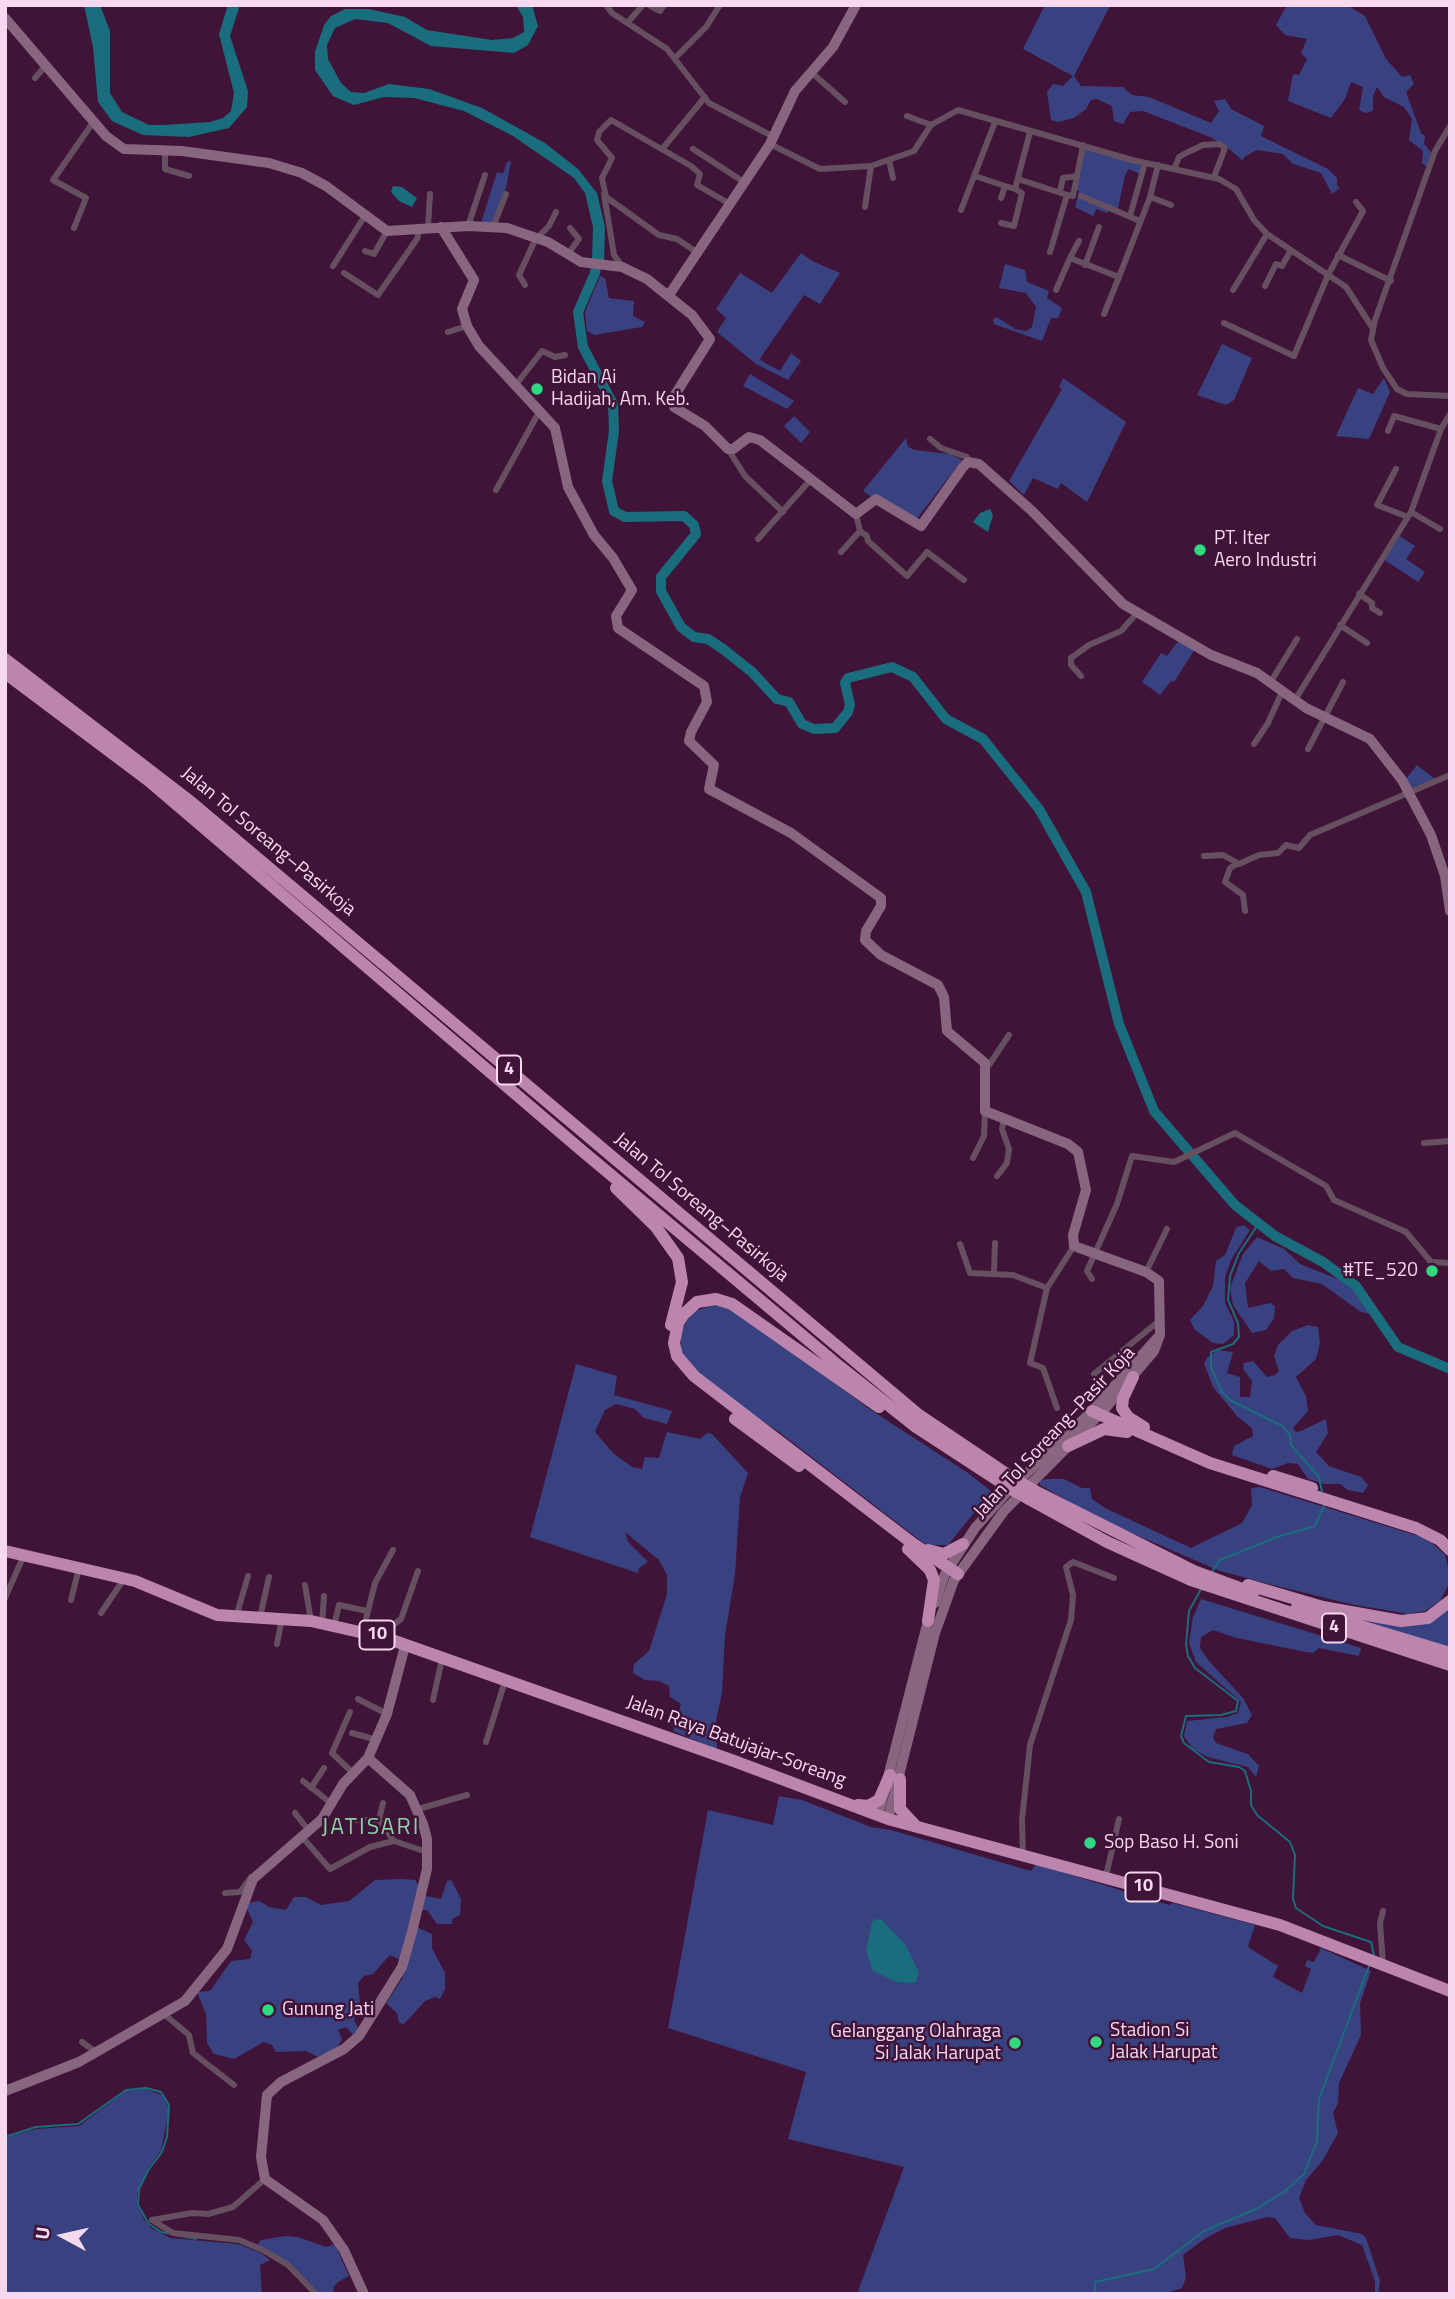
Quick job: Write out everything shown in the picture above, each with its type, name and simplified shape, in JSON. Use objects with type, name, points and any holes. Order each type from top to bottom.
[{"type":"highway","name":"Jalan Tol Soreang–Pasirkoja","points":[[5,659],[191,803],[919,1415],[1011,1483]]},
{"type":"highway","name":"Jalan Tol Soreang–Pasirkoja","points":[[5,673],[149,781],[580,1149],[916,1427],[1032,1495],[1195,1575],[1221,1584]]},
{"type":"highway","points":[[580,1149],[656,1227],[678,1258],[682,1282],[668,1340],[670,1359],[677,1370],[704,1395],[951,1574]]},
{"type":"highway","points":[[916,1427],[893,1418],[732,1304],[716,1299],[697,1302],[678,1323],[674,1343],[677,1356],[694,1376],[910,1546],[930,1570],[934,1580],[928,1621]]},
{"type":"highway","points":[[1133,1377],[1123,1398],[1122,1408],[1129,1417],[1154,1433]]},
{"type":"highway","points":[[1097,1411],[1307,1491]]},
{"type":"highway","points":[[1097,1411],[1210,1463],[1339,1501],[1416,1528],[1440,1540],[1450,1550]]},
{"type":"highway","points":[[1068,1446],[1104,1429],[1115,1429],[1171,1446]]},
{"type":"highway","points":[[1339,1501],[1426,1523],[1450,1538]]},
{"type":"highway","points":[[910,1546],[940,1555],[963,1544]]},
{"type":"highway","name":"Jalan Raya Batujajar-Soreang","points":[[5,1552],[124,1579],[163,1591],[217,1615],[282,1618],[363,1631],[386,1638],[403,1652],[505,1681],[742,1764],[883,1817],[1280,1925],[1374,1964],[1450,1991]]},
{"type":"highway","points":[[1221,1584],[1401,1621],[1428,1618],[1450,1601]]},
{"type":"highway","name":"4","points":[[1221,1584],[1450,1653]]},
{"type":"highway","name":"4","points":[[1221,1584],[1450,1665]]},
{"type":"highway","points":[[850,1805],[875,1804],[895,1777]]},
{"type":"highway","points":[[895,1777],[900,1809],[918,1827]]},
{"type":"street","points":[[628,22],[643,5]]},
{"type":"street","points":[[649,5],[660,11],[664,5]]},
{"type":"street","points":[[675,58],[706,27],[720,5]]},
{"type":"street","points":[[669,295],[773,141],[792,96],[833,47],[856,5]]},
{"type":"street","points":[[605,6],[655,39],[675,58],[719,111],[820,170],[871,166],[917,149],[932,125],[958,110],[1145,163],[1214,177],[1236,189],[1254,220],[1267,234],[1346,287],[1372,327]]},
{"type":"street","points":[[5,18],[94,121],[124,149],[165,149],[253,159],[282,166],[326,186],[387,231],[424,227],[494,226],[537,237],[585,263],[622,267],[647,279],[702,325],[710,339],[673,398],[673,406],[705,426],[728,449],[731,458],[746,476],[783,512]]},
{"type":"street","points":[[35,78],[47,64]]},
{"type":"street","points":[[808,76],[845,102]]},
{"type":"street","points":[[663,148],[705,97]]},
{"type":"street","points":[[906,116],[932,125]]},
{"type":"street","points":[[698,253],[677,239],[659,235],[613,203],[605,192],[602,178],[612,159],[597,138],[608,120],[663,148],[700,174],[697,185],[730,204]]},
{"type":"street","points":[[74,228],[86,198],[53,181],[94,121]]},
{"type":"street","points":[[961,210],[995,122]]},
{"type":"street","points":[[1450,126],[1438,143],[1391,281],[1372,327],[1373,349],[1397,389],[1408,394],[1450,396]]},
{"type":"street","points":[[1015,189],[1030,132]]},
{"type":"street","points":[[1018,179],[1073,196],[1083,145]]},
{"type":"street","points":[[1175,167],[1179,157],[1202,145],[1220,145],[1225,148],[1214,177]]},
{"type":"street","points":[[165,149],[165,169],[189,176]]},
{"type":"street","points":[[693,149],[744,182]]},
{"type":"street","points":[[889,160],[893,178]]},
{"type":"street","points":[[1129,216],[1145,163]]},
{"type":"street","points":[[1104,314],[1150,197],[1158,165]]},
{"type":"street","points":[[866,207],[871,166]]},
{"type":"street","points":[[468,226],[485,175]]},
{"type":"street","points":[[975,176],[1022,193],[1014,226],[1001,223]]},
{"type":"street","points":[[1050,252],[1063,193],[1063,178],[1077,176]]},
{"type":"street","points":[[1001,198],[1005,186]]},
{"type":"street","points":[[605,192],[603,200],[611,223],[614,255],[622,267]]},
{"type":"street","points":[[344,273],[378,295],[424,227],[430,194]]},
{"type":"street","points":[[494,226],[506,194]]},
{"type":"street","points":[[1081,196],[1140,221]]},
{"type":"street","points":[[1150,197],[1171,205]]},
{"type":"street","points":[[1224,323],[1294,356],[1328,275],[1364,209],[1356,202]]},
{"type":"street","points":[[525,285],[519,275],[537,237],[549,226],[556,212]]},
{"type":"street","points":[[333,265],[366,214]]},
{"type":"street","points":[[441,227],[474,280],[474,287],[462,305],[467,326],[479,346],[552,424],[560,439],[568,487],[594,535],[613,558],[632,590],[616,616],[618,628],[704,686],[707,702],[689,741],[715,765],[709,789],[791,833],[878,895],[881,906],[866,931],[864,940],[881,955],[938,985],[944,997],[947,1031],[985,1063],[984,1136],[973,1158]]},
{"type":"street","points":[[1085,265],[1099,227]]},
{"type":"street","points":[[568,254],[579,239],[570,229]]},
{"type":"street","points":[[365,251],[374,254],[387,231]]},
{"type":"street","points":[[1233,290],[1267,234]]},
{"type":"street","points":[[1056,290],[1079,242]]},
{"type":"street","points":[[1265,286],[1276,264],[1282,266],[1291,250]]},
{"type":"street","points":[[1338,255],[1391,281]]},
{"type":"street","points":[[1070,258],[1119,277]]},
{"type":"street","points":[[448,332],[467,326]]},
{"type":"street","points":[[515,386],[542,351],[555,357],[565,355]]},
{"type":"street","points":[[496,490],[539,412]]},
{"type":"street","points":[[1295,700],[1409,514],[1441,429],[1450,414]]},
{"type":"street","points":[[1388,430],[1394,415],[1441,429]]},
{"type":"street","points":[[728,449],[754,437],[812,478],[856,514],[860,530],[879,553],[907,576],[927,552],[964,580]]},
{"type":"street","points":[[930,439],[941,448],[967,457],[968,462]]},
{"type":"street","points":[[856,514],[876,499],[921,526],[968,462]]},
{"type":"street","points":[[968,462],[979,464],[993,475],[1112,595],[1211,655],[1257,673],[1323,718],[1370,739],[1396,771],[1445,861],[1450,911]]},
{"type":"street","points":[[1396,469],[1377,505],[1409,514],[1440,529]]},
{"type":"street","points":[[758,539],[812,478]]},
{"type":"street","points":[[841,552],[860,530]]},
{"type":"street","points":[[1359,594],[1380,613]]},
{"type":"street","points":[[1081,676],[1072,665],[1071,658],[1089,645],[1123,630],[1138,612]]},
{"type":"street","points":[[1340,625],[1367,643]]},
{"type":"street","points":[[1269,683],[1297,639]]},
{"type":"street","points":[[1308,749],[1343,682]]},
{"type":"street","points":[[1254,744],[1268,723],[1282,692]]},
{"type":"street","points":[[1245,911],[1243,895],[1225,882],[1230,868],[1259,855],[1278,853],[1286,845],[1299,848],[1310,835],[1450,775]]},
{"type":"street","points":[[1204,856],[1223,855],[1237,864]]},
{"type":"street","points":[[987,1068],[1009,1035]]},
{"type":"street","points":[[985,1111],[1068,1144],[1078,1152],[1086,1189],[1073,1235],[1074,1246],[1047,1288],[1030,1363],[1043,1368],[1057,1408]]},
{"type":"street","points":[[997,1176],[1007,1163],[1009,1149],[1002,1129],[1004,1119]]},
{"type":"street","points":[[1092,1279],[1087,1271],[1096,1256],[1132,1156],[1170,1163],[1237,1133],[1326,1186],[1334,1200],[1406,1232],[1431,1262],[1450,1263]]},
{"type":"street","points":[[1423,1143],[1450,1141]]},
{"type":"street","points":[[1146,1272],[1167,1229]]},
{"type":"street","points":[[994,1272],[995,1243]]},
{"type":"street","points":[[960,1244],[970,1273],[994,1272],[1013,1275],[1047,1288]]},
{"type":"street","points":[[1074,1246],[1146,1272],[1159,1281],[1160,1335]]},
{"type":"street","points":[[1094,1374],[1159,1321]]},
{"type":"street","name":"Jalan Tol Soreang–Pasir Koja","points":[[895,1777],[928,1621],[963,1544],[1000,1499],[1133,1377],[1154,1351],[1160,1335]]},
{"type":"street","name":"Jalan Tol Soreang–Pasir Koja","points":[[883,1817],[951,1574],[1004,1511],[1068,1446],[1160,1335]]},
{"type":"street","points":[[363,1631],[375,1583],[393,1550]]},
{"type":"street","points":[[5,1598],[24,1555]]},
{"type":"street","points":[[1023,1856],[1023,1810],[1030,1745],[1071,1620],[1073,1595],[1066,1567],[1073,1562],[1114,1578]]},
{"type":"street","points":[[71,1600],[79,1568]]},
{"type":"street","points":[[386,1638],[393,1625],[401,1619],[418,1571]]},
{"type":"street","points":[[236,1617],[248,1576]]},
{"type":"street","points":[[260,1617],[269,1577]]},
{"type":"street","points":[[101,1613],[124,1579]]},
{"type":"street","points":[[304,1585],[322,1624]]},
{"type":"street","points":[[322,1624],[324,1596]]},
{"type":"street","points":[[322,1624],[339,1605],[367,1611]]},
{"type":"street","points":[[277,1644],[282,1618]]},
{"type":"street","points":[[225,1893],[240,1892],[259,1872],[306,1834],[332,1804],[353,1773],[368,1758],[387,1714],[403,1652]]},
{"type":"street","points":[[433,1700],[441,1664]]},
{"type":"street","points":[[486,1742],[505,1681]]},
{"type":"street","points":[[358,1699],[387,1714]]},
{"type":"street","points":[[350,1712],[332,1754],[353,1773]]},
{"type":"street","points":[[352,1733],[377,1740]]},
{"type":"street","points":[[364,2294],[344,2250],[323,2220],[265,2179],[261,2157],[267,2095],[293,2074],[344,2049],[372,2018],[402,1967],[422,1896],[427,1852],[418,1809],[400,1783],[368,1758]]},
{"type":"street","points":[[311,1788],[324,1768]]},
{"type":"street","points":[[303,1781],[332,1804]]},
{"type":"street","points":[[418,1809],[467,1794]]},
{"type":"street","points":[[383,1803],[379,1820],[394,1841]]},
{"type":"street","points":[[295,1813],[330,1869],[370,1847],[394,1841],[427,1852]]},
{"type":"street","points":[[1105,1876],[1119,1819]]},
{"type":"street","points":[[356,1821],[379,1820]]},
{"type":"street","points":[[5,2091],[97,2053],[185,2001],[227,1949],[248,1889],[259,1872]]},
{"type":"street","points":[[1374,1964],[1384,1950],[1380,1923],[1383,1911]]},
{"type":"street","points":[[165,2015],[189,2035],[194,2053],[234,2085]]},
{"type":"street","points":[[82,2042],[97,2053]]},
{"type":"street","points":[[265,2179],[233,2207],[208,2214],[192,2213],[152,2220],[173,2233],[239,2240],[263,2250],[288,2265],[316,2294]]},
{"type":"shaded area","points":[[84,5],[100,5],[110,31],[110,93],[122,112],[149,125],[164,125],[210,122],[223,118],[231,111],[234,93],[219,34],[228,5],[240,5],[230,36],[248,91],[247,107],[229,128],[189,137],[143,135],[112,121],[98,102],[93,47]]},
{"type":"shaded area","points":[[516,5],[532,5],[538,26],[528,45],[514,53],[431,46],[388,23],[355,19],[335,28],[327,45],[328,59],[341,83],[351,92],[364,93],[389,84],[429,89],[482,108],[545,143],[578,169],[597,193],[605,227],[604,263],[592,261],[593,227],[585,193],[574,178],[513,136],[464,111],[414,98],[384,97],[354,105],[333,96],[315,70],[315,52],[324,25],[331,16],[345,9],[369,9],[405,17],[427,30],[492,40],[513,38],[524,32],[523,17]]},
{"type":"shaded area","points":[[1045,5],[1110,6],[1074,76],[1081,86],[1123,87],[1132,95],[1149,97],[1211,123],[1219,111],[1214,101],[1225,99],[1231,109],[1264,126],[1261,136],[1328,169],[1337,178],[1337,186],[1340,188],[1332,194],[1321,173],[1293,164],[1283,154],[1257,150],[1244,157],[1243,161],[1210,137],[1143,111],[1130,112],[1123,124],[1114,121],[1112,106],[1097,99],[1091,100],[1086,109],[1074,118],[1058,122],[1051,120],[1047,92],[1053,84],[1063,86],[1073,76],[1023,49]]},
{"type":"shaded area","points":[[1287,5],[1347,5],[1365,16],[1386,59],[1402,77],[1410,75],[1414,84],[1406,92],[1421,133],[1425,136],[1424,144],[1431,152],[1427,167],[1422,163],[1423,151],[1409,140],[1412,119],[1404,107],[1384,97],[1377,87],[1373,96],[1373,111],[1365,113],[1359,110],[1363,87],[1351,82],[1345,99],[1331,118],[1288,101],[1293,74],[1299,75],[1307,59],[1301,53],[1307,39],[1285,35],[1276,25]]},
{"type":"shaded area","points":[[1082,147],[1143,165],[1140,174],[1129,169],[1125,175],[1118,209],[1112,206],[1107,213],[1096,209],[1093,216],[1075,207],[1079,191],[1073,188]]},
{"type":"shaded area","points":[[511,161],[506,188],[493,225],[481,223],[497,172],[503,174],[507,162]]},
{"type":"shaded area","points":[[393,186],[402,187],[417,198],[412,207],[399,201],[391,192]]},
{"type":"shaded area","points":[[801,253],[840,273],[820,304],[804,295],[761,357],[760,360],[780,371],[791,353],[801,361],[788,380],[756,364],[717,332],[726,318],[716,309],[740,273],[772,293]]},
{"type":"shaded area","points":[[1005,264],[1025,270],[1027,282],[1049,291],[1047,298],[1062,308],[1058,318],[1051,318],[1042,341],[994,324],[993,319],[997,317],[1015,329],[1026,331],[1032,327],[1036,307],[1026,293],[999,288]]},
{"type":"shaded area","points":[[600,276],[605,278],[609,298],[634,301],[633,316],[645,322],[642,327],[594,335],[587,331],[585,312]]},
{"type":"shaded area","points":[[1222,344],[1252,358],[1234,400],[1226,405],[1197,395]]},
{"type":"shaded area","points":[[750,374],[794,401],[787,409],[743,386]]},
{"type":"shaded area","points":[[1063,378],[1126,422],[1087,502],[1061,483],[1058,489],[1033,478],[1024,495],[1009,481],[1062,389],[1059,387]]},
{"type":"shaded area","points":[[1384,378],[1390,392],[1369,439],[1336,436],[1358,388],[1373,394]]},
{"type":"shaded area","points":[[794,416],[810,432],[801,443],[784,426]]},
{"type":"shaded area","points":[[906,438],[908,447],[915,450],[950,454],[962,460],[916,520],[882,497],[873,498],[863,491]]},
{"type":"shaded area","points":[[990,509],[993,515],[988,532],[973,522],[980,513]]},
{"type":"shaded area","points":[[1398,535],[1415,546],[1406,559],[1425,572],[1418,582],[1383,559]]},
{"type":"shaded area","points":[[1179,640],[1195,649],[1174,682],[1171,681],[1160,695],[1142,682],[1161,653],[1167,656]]},
{"type":"shaded area","points":[[1417,765],[1435,779],[1409,789],[1405,780]]},
{"type":"shaded area","points":[[1243,1225],[1250,1230],[1231,1260],[1225,1277],[1225,1303],[1234,1321],[1234,1335],[1223,1344],[1213,1343],[1195,1330],[1190,1320],[1203,1306],[1213,1286],[1216,1261],[1225,1255],[1236,1228]]},
{"type":"shaded area","points":[[1257,1237],[1284,1249],[1300,1264],[1340,1280],[1357,1293],[1370,1314],[1361,1312],[1322,1284],[1293,1278],[1284,1269],[1271,1271],[1259,1261],[1245,1283],[1248,1308],[1271,1303],[1275,1307],[1274,1318],[1266,1330],[1252,1333],[1233,1305],[1230,1288],[1243,1254]]},
{"type":"shaded area","points":[[713,1305],[733,1309],[871,1410],[968,1473],[996,1495],[977,1509],[948,1545],[927,1545],[779,1432],[692,1372],[681,1354],[681,1330],[693,1312]]},
{"type":"shaded area","points":[[1308,1325],[1318,1327],[1320,1343],[1316,1359],[1296,1377],[1306,1396],[1308,1411],[1293,1428],[1296,1432],[1301,1431],[1326,1419],[1328,1433],[1316,1452],[1329,1466],[1361,1477],[1368,1485],[1363,1493],[1348,1490],[1340,1484],[1324,1484],[1308,1479],[1298,1464],[1288,1463],[1272,1469],[1232,1455],[1234,1446],[1253,1436],[1252,1428],[1238,1417],[1213,1387],[1204,1363],[1218,1350],[1233,1352],[1227,1373],[1240,1377],[1240,1397],[1250,1397],[1252,1381],[1243,1369],[1244,1363],[1253,1361],[1267,1377],[1275,1375],[1279,1371],[1274,1356],[1278,1345],[1292,1331]]},
{"type":"shaded area","points":[[576,1364],[617,1376],[614,1395],[672,1411],[667,1424],[644,1418],[635,1409],[616,1404],[605,1410],[595,1432],[613,1453],[632,1467],[642,1469],[645,1457],[659,1458],[667,1432],[700,1439],[707,1433],[712,1434],[748,1473],[740,1497],[735,1574],[725,1635],[722,1693],[716,1720],[717,1749],[673,1731],[681,1704],[670,1697],[669,1686],[659,1681],[645,1680],[633,1673],[634,1664],[649,1651],[667,1594],[667,1575],[659,1560],[625,1532],[628,1542],[648,1562],[639,1568],[638,1573],[530,1537]]},
{"type":"shaded area","points":[[1064,1479],[1082,1488],[1090,1488],[1092,1499],[1105,1508],[1191,1548],[1242,1523],[1252,1505],[1251,1488],[1260,1487],[1428,1539],[1445,1555],[1449,1571],[1448,1586],[1440,1601],[1425,1611],[1408,1614],[1350,1604],[1220,1571],[1097,1518],[1040,1485],[1040,1481]]},
{"type":"shaded area","points":[[1201,1599],[1361,1648],[1359,1656],[1319,1648],[1313,1653],[1237,1638],[1213,1630],[1201,1637],[1200,1648],[1243,1698],[1252,1715],[1247,1723],[1216,1729],[1213,1738],[1216,1743],[1248,1754],[1259,1766],[1256,1777],[1248,1767],[1208,1757],[1193,1749],[1184,1736],[1187,1721],[1227,1717],[1238,1713],[1241,1702],[1196,1662],[1189,1643],[1193,1617]]},
{"type":"shaded area","points":[[1450,1608],[1450,1647],[1351,1619],[1431,1622]]},
{"type":"shaded area","name":"Gelanggang Olahraga Si Jalak Harupat","points":[[779,1796],[802,1800],[871,1827],[891,1830],[1031,1871],[1036,1864],[1169,1905],[1173,1903],[1255,1925],[1248,1947],[1278,1966],[1273,1977],[1302,1993],[1311,1969],[1305,1966],[1307,1960],[1314,1962],[1321,1948],[1371,1971],[1360,2003],[1361,2035],[1339,2083],[1338,2103],[1333,2113],[1338,2133],[1323,2160],[1306,2180],[1299,2198],[1305,2213],[1316,2225],[1362,2234],[1366,2238],[1380,2281],[1378,2294],[1375,2294],[1375,2281],[1362,2245],[1338,2235],[1309,2240],[1290,2238],[1275,2218],[1267,2217],[1225,2228],[1203,2240],[1183,2255],[1186,2278],[1182,2288],[1164,2294],[857,2294],[904,2167],[788,2139],[806,2072],[668,2028],[708,1810],[773,1825]]},
{"type":"shaded area","points":[[375,1880],[415,1880],[426,1896],[441,1899],[447,1881],[451,1880],[461,1899],[460,1915],[452,1919],[452,1924],[437,1924],[427,1910],[419,1910],[412,1925],[432,1934],[432,1948],[445,1973],[445,1989],[440,1999],[435,1997],[425,2001],[404,2024],[399,2023],[397,2013],[386,2003],[402,1979],[407,1963],[390,1955],[373,1974],[364,1976],[358,1983],[360,2004],[354,2020],[359,2030],[353,2035],[346,2027],[338,2030],[342,2039],[337,2048],[318,2057],[306,2051],[276,2052],[272,2045],[264,2042],[234,2059],[214,2054],[207,2043],[206,2014],[197,1992],[210,1991],[231,1961],[250,1959],[252,1951],[244,1940],[253,1922],[247,1909],[248,1903],[260,1901],[269,1907],[286,1910],[294,1897],[306,1897],[321,1905],[349,1901]]},
{"type":"shaded area","points":[[876,1919],[882,1920],[905,1944],[919,1973],[915,1983],[897,1982],[873,1971],[866,1951],[872,1922]]},
{"type":"shaded area","points":[[146,2089],[164,2096],[169,2110],[161,2151],[148,2168],[137,2194],[137,2205],[144,2219],[151,2228],[170,2238],[238,2244],[261,2253],[270,2260],[260,2265],[262,2294],[5,2294],[5,2138],[36,2129],[79,2126],[126,2091]]},
{"type":"shaded area","points":[[298,2237],[326,2247],[335,2244],[349,2276],[333,2288],[335,2294],[317,2294],[311,2285],[257,2245],[261,2240]]},
{"type":"waterway","points":[[597,257],[595,273],[578,312],[583,347],[613,404],[614,431],[607,481],[614,511],[625,517],[684,516],[694,525],[696,534],[661,577],[661,591],[681,627],[694,637],[708,639],[723,649],[752,672],[777,699],[789,702],[802,724],[814,729],[835,728],[848,712],[850,705],[845,683],[848,678],[892,667],[913,677],[946,719],[983,739],[1039,809],[1086,892],[1119,1024],[1154,1111],[1235,1205],[1275,1236],[1323,1262],[1356,1286],[1398,1347],[1450,1369]]},
{"type":"waterway","points":[[1259,1223],[1239,1253],[1230,1276],[1228,1300],[1238,1323],[1239,1337],[1233,1344],[1211,1352],[1211,1368],[1222,1392],[1230,1400],[1282,1426],[1290,1435],[1291,1445],[1319,1477],[1322,1492]]},
{"type":"waterway","points":[[1211,1573],[1220,1560],[1277,1537],[1315,1526],[1325,1504]]},
{"type":"waterway","points":[[1201,1589],[1189,1611],[1186,1645],[1188,1656],[1195,1668],[1238,1701],[1236,1711],[1221,1715],[1186,1716],[1181,1736],[1184,1743],[1209,1762],[1239,1767],[1245,1771],[1251,1791],[1251,1805],[1257,1815],[1290,1842],[1295,1855],[1293,1899],[1296,1908],[1323,1926],[1371,1942],[1374,1955]]},
{"type":"waterway","points":[[1095,2294],[1095,2282],[1154,2269],[1204,2231],[1256,2209],[1284,2192],[1304,2174],[1317,2141],[1319,2099],[1369,1966]]},
{"type":"waterway","points":[[5,2137],[36,2127],[78,2124],[126,2090],[146,2088],[161,2092],[169,2105],[167,2137],[162,2152],[139,2189],[138,2205],[149,2224],[161,2232],[196,2239]]},
{"type":"place","name":"Bidan Ai Hadijah, Am. Keb.","points":[[537,389]]},
{"type":"place","name":"PT. Iter Aero Industri","points":[[1200,550]]},
{"type":"place","name":"#TE_520","points":[[1432,1271]]},
{"type":"place","name":"Sop Baso H. Soni","points":[[1090,1843]]},
{"type":"place","name":"Gunung Jati","points":[[268,2010]]},
{"type":"place","name":"Stadion Si Jalak Harupat","points":[[1096,2042]]},
{"type":"place","name":"Gelanggang Olahraga Si Jalak Harupat","points":[[1015,2043]]},
{"type":"district","name":"JATISARI","points":[[371,1828]]}]
